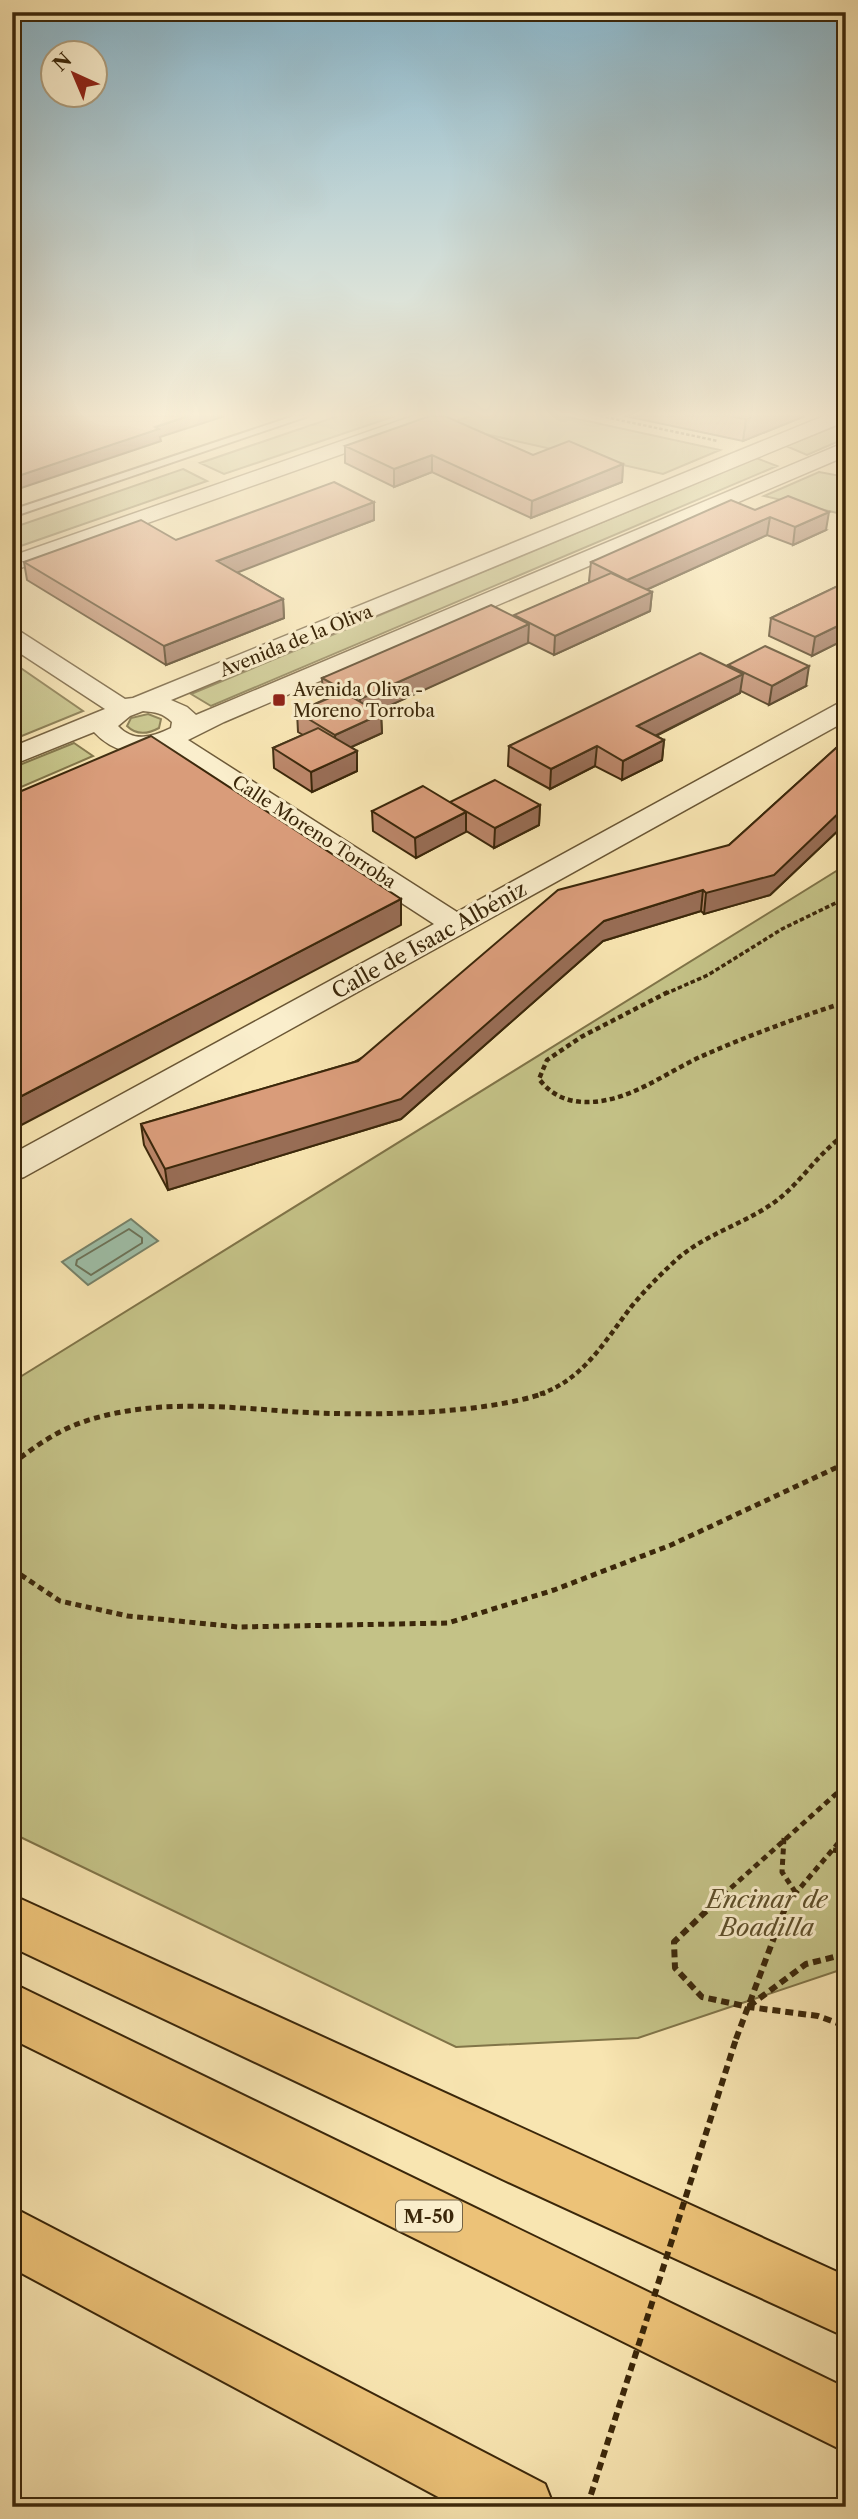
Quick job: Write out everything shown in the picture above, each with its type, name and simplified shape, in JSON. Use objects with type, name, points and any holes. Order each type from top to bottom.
[{"type":"highway","points":[[12,1920],[846,2307]]},
{"type":"highway","name":"M-50","points":[[12,2010],[846,2421]]},
{"type":"highway","points":[[12,2236],[522,2507]]},
{"type":"highway","points":[[762,2269],[846,2295]]},
{"type":"street","points":[[12,564],[98,534]]},
{"type":"street","name":"Avenida de la Oliva","points":[[12,757],[554,534]]},
{"type":"street","name":"Avenida de la Oliva","points":[[102,764],[168,739],[647,534]]},
{"type":"street","points":[[12,637],[123,710]]},
{"type":"street","points":[[160,704],[178,710],[186,720],[168,739],[128,744],[111,738],[104,727],[123,710],[160,704]]},
{"type":"street","name":"Calle de Isaac Albéniz","points":[[12,1169],[846,710]]},
{"type":"street","name":"Calle Moreno Torroba","points":[[168,739],[457,925]]},
{"type":"path","points":[[846,898],[782,929],[708,975],[676,988],[581,1037],[547,1060],[539,1079],[552,1095],[576,1101],[600,1101],[625,1095],[694,1060],[787,1020],[846,1002]]},
{"type":"path","points":[[12,1464],[80,1423],[139,1408],[334,1413],[445,1409],[517,1400],[554,1388],[590,1362],[635,1303],[679,1257],[715,1231],[753,1216],[786,1193],[836,1139],[846,1134]]},
{"type":"path","points":[[12,1569],[60,1601],[128,1616],[238,1627],[447,1623],[554,1590],[671,1545],[846,1463]]},
{"type":"path","points":[[846,1785],[784,1838],[674,1942],[675,1968],[702,1997],[748,2007],[818,2016],[846,2026]]},
{"type":"path","points":[[587,2507],[736,2039],[787,1903],[846,1834]]},
{"type":"path","points":[[784,1838],[782,1872],[796,1893]]},
{"type":"path","points":[[832,1850],[846,1852]]},
{"type":"path","points":[[748,2007],[806,1964],[846,1954]]},
{"type":"green space","points":[[12,534],[56,534],[12,549]]},
{"type":"green space","points":[[575,534],[618,534],[211,706],[191,694]]},
{"type":"green space","points":[[12,662],[83,711],[12,740]]},
{"type":"green space","points":[[148,714],[161,719],[159,728],[142,733],[127,726],[131,718]]},
{"type":"green space","points":[[74,743],[93,756],[12,791],[12,768]]},
{"type":"green space","name":"Encinar de Boadilla","points":[[846,865],[846,1968],[638,2038],[456,2047],[12,1833],[12,1382]]},
{"type":"water","points":[[131,1219],[158,1241],[88,1285],[62,1262]]},
{"type":"building","points":[[103,534],[165,534],[176,540],[194,534],[290,534],[217,561],[283,599],[164,646],[24,562]]},
{"type":"building","points":[[655,534],[732,534],[627,580],[591,562]]},
{"type":"building","points":[[611,573],[652,592],[555,636],[514,615]]},
{"type":"building","points":[[846,582],[846,622],[815,637],[771,618]]},
{"type":"building","points":[[491,605],[529,624],[360,699],[322,678]]},
{"type":"building","points":[[765,646],[809,666],[772,686],[728,665]]},
{"type":"building","points":[[700,653],[743,674],[637,726],[664,740],[623,761],[597,746],[551,769],[509,746]]},
{"type":"building","points":[[343,692],[381,714],[335,735],[297,712]]},
{"type":"building","points":[[318,728],[357,751],[311,772],[273,748]]},
{"type":"building","points":[[151,736],[401,899],[12,1101],[12,795]]},
{"type":"building","points":[[846,739],[846,806],[774,875],[706,893],[703,890],[604,921],[401,1099],[165,1169],[141,1124],[358,1061],[558,890],[729,845]]},
{"type":"building","points":[[495,780],[540,805],[495,828],[450,802]]},
{"type":"building","points":[[423,786],[466,812],[415,838],[372,811]]},
{"type":"place","name":"Avenida Oliva - Moreno Torroba","points":[[279,700]]}]
